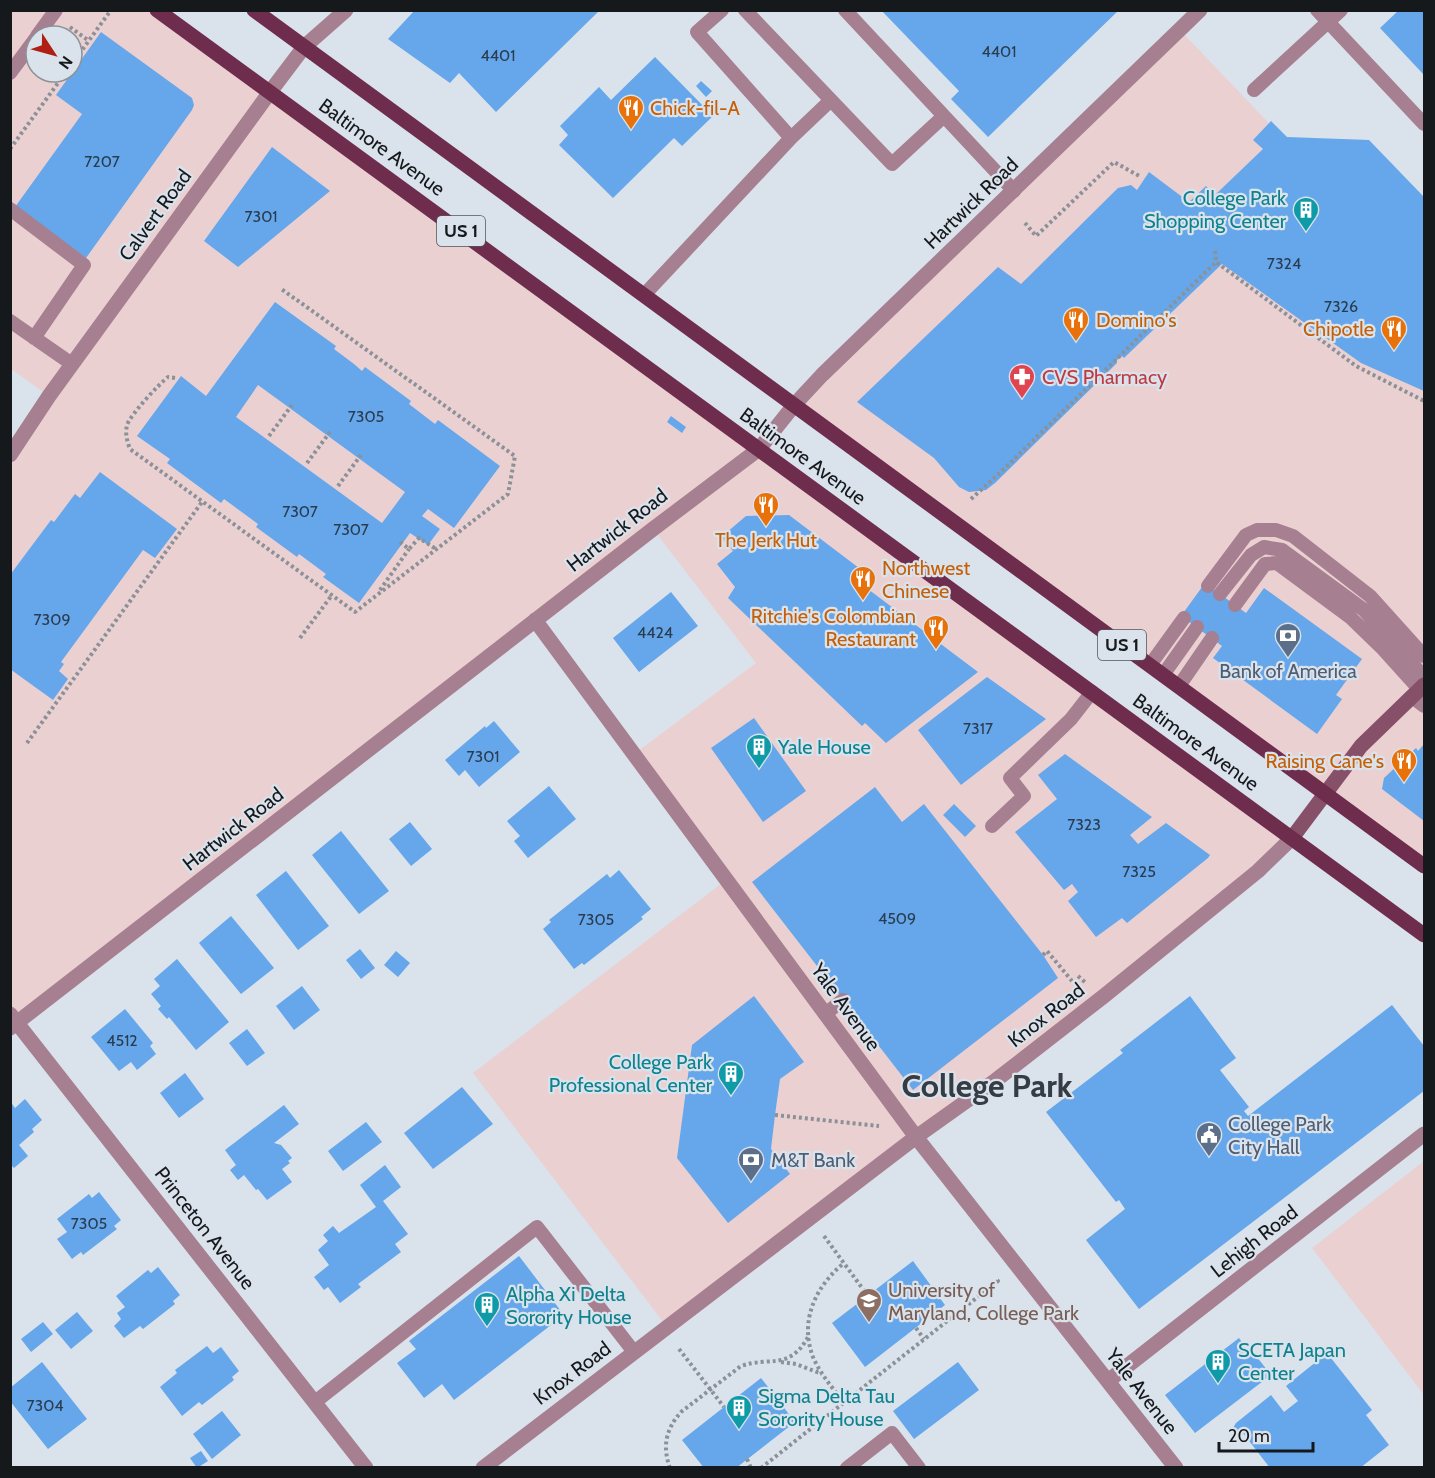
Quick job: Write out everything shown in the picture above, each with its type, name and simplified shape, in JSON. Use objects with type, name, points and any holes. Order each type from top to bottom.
[{"type":"main road","name":"Baltimore Avenue","points":[[157,10],[1425,935]]},
{"type":"main road","name":"Baltimore Avenue","points":[[254,10],[1425,866]]},
{"type":"street","name":"Calvert Road","points":[[10,455],[72,364],[270,92],[304,47],[346,10]]},
{"type":"street","name":"Hartwick Road","points":[[13,1022],[759,449],[795,404],[830,367],[1200,10]]},
{"type":"street","name":"Yale Avenue","points":[[535,620],[916,1137],[1176,1467]]},
{"type":"street","name":"Knox Road","points":[[483,1467],[916,1137],[996,1080],[1258,871],[1292,838],[1361,746],[1421,691]]},
{"type":"street","name":"Princeton Avenue","points":[[13,1022],[366,1467]]},
{"type":"street","name":"Lehigh Road","points":[[1108,1382],[1425,1134]]},
{"type":"lane","points":[[46,24],[56,10]]},
{"type":"lane","points":[[722,10],[697,32],[791,138]]},
{"type":"lane","points":[[745,10],[892,164],[944,116]]},
{"type":"lane","points":[[845,10],[1014,191]]},
{"type":"lane","points":[[1317,10],[1425,124]]},
{"type":"lane","points":[[1254,90],[1341,10]]},
{"type":"lane","points":[[10,74],[24,55]]},
{"type":"lane","points":[[644,295],[791,138],[831,100]]},
{"type":"lane","points":[[10,209],[84,265],[34,338]]},
{"type":"lane","points":[[10,321],[72,364]]},
{"type":"lane","points":[[1208,586],[1246,535],[1257,530],[1276,530],[1293,536],[1370,596],[1425,656]]},
{"type":"lane","points":[[1220,594],[1251,555],[1264,547],[1282,550],[1364,610],[1421,691]]},
{"type":"lane","points":[[1235,605],[1265,564],[1277,563],[1350,617],[1421,691]]},
{"type":"lane","points":[[1150,665],[1185,618]]},
{"type":"lane","points":[[1163,675],[1197,627]]},
{"type":"lane","points":[[1179,686],[1212,638]]},
{"type":"lane","points":[[992,826],[1024,796],[1010,778],[1071,719],[1092,692]]},
{"type":"lane","points":[[825,1014],[843,1000]]},
{"type":"lane","points":[[315,1402],[537,1227],[634,1352]]},
{"type":"lane","points":[[847,1467],[892,1433],[919,1467]]},
{"type":"path","points":[[84,47],[111,10]]},
{"type":"path","points":[[10,149],[57,84]]},
{"type":"path","points":[[1025,224],[1036,236],[1114,162],[1141,177]]},
{"type":"path","points":[[1215,251],[1216,261],[1356,366],[1425,401]]},
{"type":"path","points":[[970,499],[1005,468],[1216,261]]},
{"type":"path","points":[[175,378],[168,376],[156,386],[128,424],[126,437],[130,449],[355,612],[508,494],[515,456],[280,288]]},
{"type":"path","points":[[269,436],[292,405]]},
{"type":"path","points":[[307,463],[330,432]]},
{"type":"path","points":[[338,486],[361,455]]},
{"type":"path","points":[[27,743],[202,502]]},
{"type":"path","points":[[378,594],[419,538],[436,549]]},
{"type":"path","points":[[400,542],[409,549]]},
{"type":"path","points":[[300,638],[332,595]]},
{"type":"path","points":[[1043,955],[1047,951],[1072,981]]},
{"type":"path","points":[[775,1115],[882,1126]]},
{"type":"path","points":[[822,1233],[868,1296]]},
{"type":"path","points":[[843,1403],[822,1374],[813,1356],[808,1337],[809,1312],[816,1294],[831,1274],[844,1263]]},
{"type":"path","points":[[761,1467],[998,1281]]},
{"type":"path","points":[[916,1328],[924,1339]]},
{"type":"path","points":[[780,1361],[796,1352],[808,1337]]},
{"type":"path","points":[[676,1345],[724,1407]]},
{"type":"path","points":[[670,1467],[665,1446],[669,1428],[681,1412],[741,1366],[780,1361],[796,1364],[822,1374]]},
{"type":"path","points":[[747,1459],[751,1467]]},
{"type":"path","points":[[597,1467],[604,1467]]},
{"type":"shaded area","points":[[11,11],[157,11],[1292,838],[1256,873],[667,1327],[473,1073],[726,880],[634,754],[756,663],[653,529],[18,1023],[10,1014],[11,455],[49,396],[11,369]]},
{"type":"shaded area","name":"College Park Shopping Center","points":[[1180,30],[1283,138],[1366,140],[1424,202],[1424,866],[795,404]]},
{"type":"shaded area","points":[[1424,1161],[1424,1395],[1312,1248]]},
{"type":"building","points":[[415,10],[600,10],[496,112],[459,73],[450,83],[388,39]]},
{"type":"building","points":[[881,10],[1119,10],[988,137],[951,99],[959,91]]},
{"type":"building","points":[[1399,10],[1424,10],[1424,75],[1380,28]]},
{"type":"building","points":[[101,32],[192,98],[194,105],[86,258],[15,207],[82,114],[56,95],[64,84],[84,84],[84,56]]},
{"type":"building","name":"Chick-fil-A","points":[[655,57],[713,116],[682,146],[674,138],[613,198],[559,145],[568,135],[560,126],[599,87],[611,100]]},
{"type":"building","points":[[701,81],[712,91],[706,97],[696,86]]},
{"type":"building","points":[[1271,121],[1287,137],[1369,140],[1424,197],[1424,391],[1361,363],[1222,264],[1124,358],[1122,356],[1116,361],[1117,363],[986,490],[969,492],[959,487],[934,458],[857,402],[998,267],[1021,284],[1118,188],[1131,185],[1137,190],[1149,172],[1189,202],[1206,186],[1215,195],[1263,149],[1253,140]]},
{"type":"building","points":[[272,147],[330,191],[238,267],[204,241]]},
{"type":"building","points":[[275,302],[336,346],[334,349],[362,371],[365,367],[411,401],[409,404],[435,424],[438,420],[500,466],[454,528],[428,509],[422,516],[440,529],[428,545],[410,533],[359,603],[323,577],[326,574],[299,554],[297,557],[256,527],[258,524],[224,499],[221,503],[167,463],[170,459],[137,436],[181,376],[206,396]],"holes":[[[258,385],[405,492],[382,523],[236,417]]]},
{"type":"building","points":[[671,416],[686,427],[682,433],[667,422]]},
{"type":"building","points":[[100,472],[177,529],[155,558],[143,550],[61,662],[64,664],[59,671],[68,679],[53,700],[10,669],[10,575],[51,520],[54,522],[75,494],[80,498]]},
{"type":"building","points":[[789,515],[859,568],[852,577],[978,672],[886,743],[865,723],[862,726],[728,598],[735,587],[717,564],[733,551],[720,536],[746,516]]},
{"type":"building","name":"Bank of America","points":[[1205,583],[1246,613],[1264,588],[1362,659],[1336,695],[1342,699],[1317,734],[1213,658],[1222,646],[1181,616]]},
{"type":"building","points":[[671,592],[698,626],[639,672],[613,638]]},
{"type":"building","points":[[987,677],[1046,719],[961,785],[918,730]]},
{"type":"building","name":"Yale House","points":[[754,718],[806,791],[763,822],[711,748]]},
{"type":"building","points":[[494,721],[520,752],[479,787],[465,770],[459,776],[445,760]]},
{"type":"building","name":"Raising Cane's","points":[[1424,744],[1424,821],[1382,789],[1384,778],[1416,748],[1418,751]]},
{"type":"building","points":[[1065,754],[1152,817],[1130,835],[1138,844],[1166,823],[1210,855],[1127,923],[1122,918],[1096,937],[1068,901],[1078,892],[1072,884],[1064,890],[1015,832],[1057,799],[1038,775]]},
{"type":"building","points":[[549,786],[576,819],[528,858],[514,841],[520,836],[507,821]]},
{"type":"building","points":[[875,787],[902,822],[924,804],[1043,955],[1058,978],[913,1090],[752,882]]},
{"type":"building","points":[[954,804],[976,826],[965,837],[943,815]]},
{"type":"building","points":[[410,822],[432,849],[411,866],[389,839]]},
{"type":"building","points":[[341,831],[389,891],[359,914],[312,855]]},
{"type":"building","points":[[619,870],[651,909],[641,917],[643,919],[584,965],[582,963],[574,969],[543,929],[551,922],[549,920],[607,874],[610,878]]},
{"type":"building","points":[[286,871],[329,926],[298,950],[256,895]]},
{"type":"building","points":[[231,916],[274,968],[241,994],[199,943]]},
{"type":"building","points":[[360,949],[375,968],[361,979],[346,960]]},
{"type":"building","points":[[396,951],[410,963],[398,977],[384,965]]},
{"type":"building","points":[[177,959],[229,1022],[196,1050],[169,1017],[167,1019],[158,1009],[161,1006],[151,994],[160,986],[154,979]]},
{"type":"building","points":[[302,986],[320,1010],[294,1030],[276,1006]]},
{"type":"building","name":"College Park Professional Center","points":[[754,996],[804,1062],[780,1079],[775,1115],[771,1149],[790,1174],[728,1223],[677,1158],[692,1045]]},
{"type":"building","name":"College Park City Hall","points":[[1190,996],[1236,1058],[1220,1070],[1249,1107],[1244,1111],[1248,1116],[1392,1005],[1424,1046],[1424,1091],[1139,1309],[1086,1240],[1125,1209],[1119,1200],[1116,1202],[1046,1112],[1123,1053],[1120,1050]]},
{"type":"building","points":[[125,1009],[153,1043],[150,1046],[156,1054],[137,1070],[131,1062],[119,1071],[91,1037]]},
{"type":"building","points":[[247,1029],[265,1053],[247,1066],[229,1043]]},
{"type":"building","points":[[185,1073],[204,1099],[179,1118],[160,1093]]},
{"type":"building","points":[[462,1087],[493,1124],[433,1169],[404,1133]]},
{"type":"building","points":[[25,1099],[42,1120],[32,1129],[34,1132],[19,1145],[28,1156],[14,1168],[10,1164],[10,1101],[15,1108]]},
{"type":"building","points":[[284,1105],[299,1124],[274,1143],[281,1145],[292,1158],[288,1161],[290,1163],[282,1169],[292,1182],[267,1200],[244,1175],[238,1180],[230,1170],[236,1165],[225,1150]]},
{"type":"building","points":[[366,1122],[382,1142],[343,1171],[328,1151]]},
{"type":"building","points":[[385,1165],[401,1187],[383,1201],[408,1234],[395,1244],[401,1252],[358,1284],[361,1287],[340,1303],[328,1287],[324,1290],[314,1277],[329,1265],[318,1250],[328,1241],[323,1235],[333,1226],[339,1233],[376,1207],[360,1185]]},
{"type":"building","points":[[99,1192],[121,1220],[114,1226],[117,1229],[83,1255],[81,1252],[72,1259],[57,1239],[67,1232],[57,1219],[89,1194],[92,1198]]},
{"type":"building","name":"Alpha Xi Delta Sorority House","points":[[519,1256],[564,1315],[454,1400],[442,1384],[424,1398],[397,1363],[416,1349],[409,1341]]},
{"type":"building","points":[[913,1261],[945,1305],[865,1367],[832,1323]]},
{"type":"building","points":[[158,1267],[180,1295],[173,1301],[175,1304],[143,1329],[140,1326],[124,1338],[114,1326],[121,1319],[117,1313],[125,1307],[116,1296],[148,1270],[151,1273]]},
{"type":"building","points":[[77,1312],[93,1331],[71,1349],[55,1330]]},
{"type":"building","points":[[43,1322],[53,1334],[31,1352],[21,1339]]},
{"type":"building","name":"SCETA Japan Center","points":[[1239,1338],[1244,1345],[1246,1343],[1271,1375],[1195,1433],[1165,1395]]},
{"type":"building","points":[[207,1346],[213,1353],[221,1347],[239,1371],[232,1377],[234,1380],[202,1405],[199,1402],[182,1416],[160,1387],[177,1373],[175,1370]]},
{"type":"building","points":[[1327,1353],[1372,1410],[1366,1415],[1389,1445],[1360,1468],[1270,1468],[1243,1433],[1240,1436],[1233,1428],[1236,1423],[1271,1395],[1284,1412],[1298,1401],[1286,1386]]},
{"type":"building","points":[[42,1362],[87,1419],[48,1449],[10,1401],[10,1388]]},
{"type":"building","points":[[958,1362],[979,1390],[914,1439],[893,1411]]},
{"type":"building","name":"Sigma Delta Tau Sorority House","points":[[761,1378],[795,1422],[736,1468],[704,1468],[682,1440]]},
{"type":"building","points":[[222,1411],[241,1435],[212,1459],[193,1434]]},
{"type":"building","points":[[201,1451],[208,1461],[197,1468],[190,1458]]},
{"type":"place","name":"Chick-fil-A","points":[[631,131]]},
{"type":"place","name":"College Park Shopping Center","points":[[1306,233]]},
{"type":"place","name":"Domino's","points":[[1076,343]]},
{"type":"place","name":"Chipotle","points":[[1394,352]]},
{"type":"place","name":"CVS Pharmacy","points":[[1022,400]]},
{"type":"place","name":"The Jerk Hut","points":[[766,528]]},
{"type":"place","name":"Northwest Chinese","points":[[863,602]]},
{"type":"place","name":"Ritchie's Colombian Restaurant","points":[[936,651]]},
{"type":"place","name":"Bank of America","points":[[1288,659]]},
{"type":"place","name":"Yale House","points":[[759,770]]},
{"type":"place","name":"Raising Cane's","points":[[1404,784]]},
{"type":"place","name":"College Park Professional Center","points":[[731,1097]]},
{"type":"place","name":"College Park City Hall","points":[[1209,1158]]},
{"type":"place","name":"M&T Bank","points":[[751,1183]]},
{"type":"place","name":"University of Maryland, College Park","points":[[869,1324]]},
{"type":"place","name":"Alpha Xi Delta Sorority House","points":[[487,1328]]},
{"type":"place","name":"SCETA Japan Center","points":[[1218,1385]]},
{"type":"place","name":"Sigma Delta Tau Sorority House","points":[[739,1431]]},
{"type":"district","name":"College Park","points":[[987,1086]]}]
